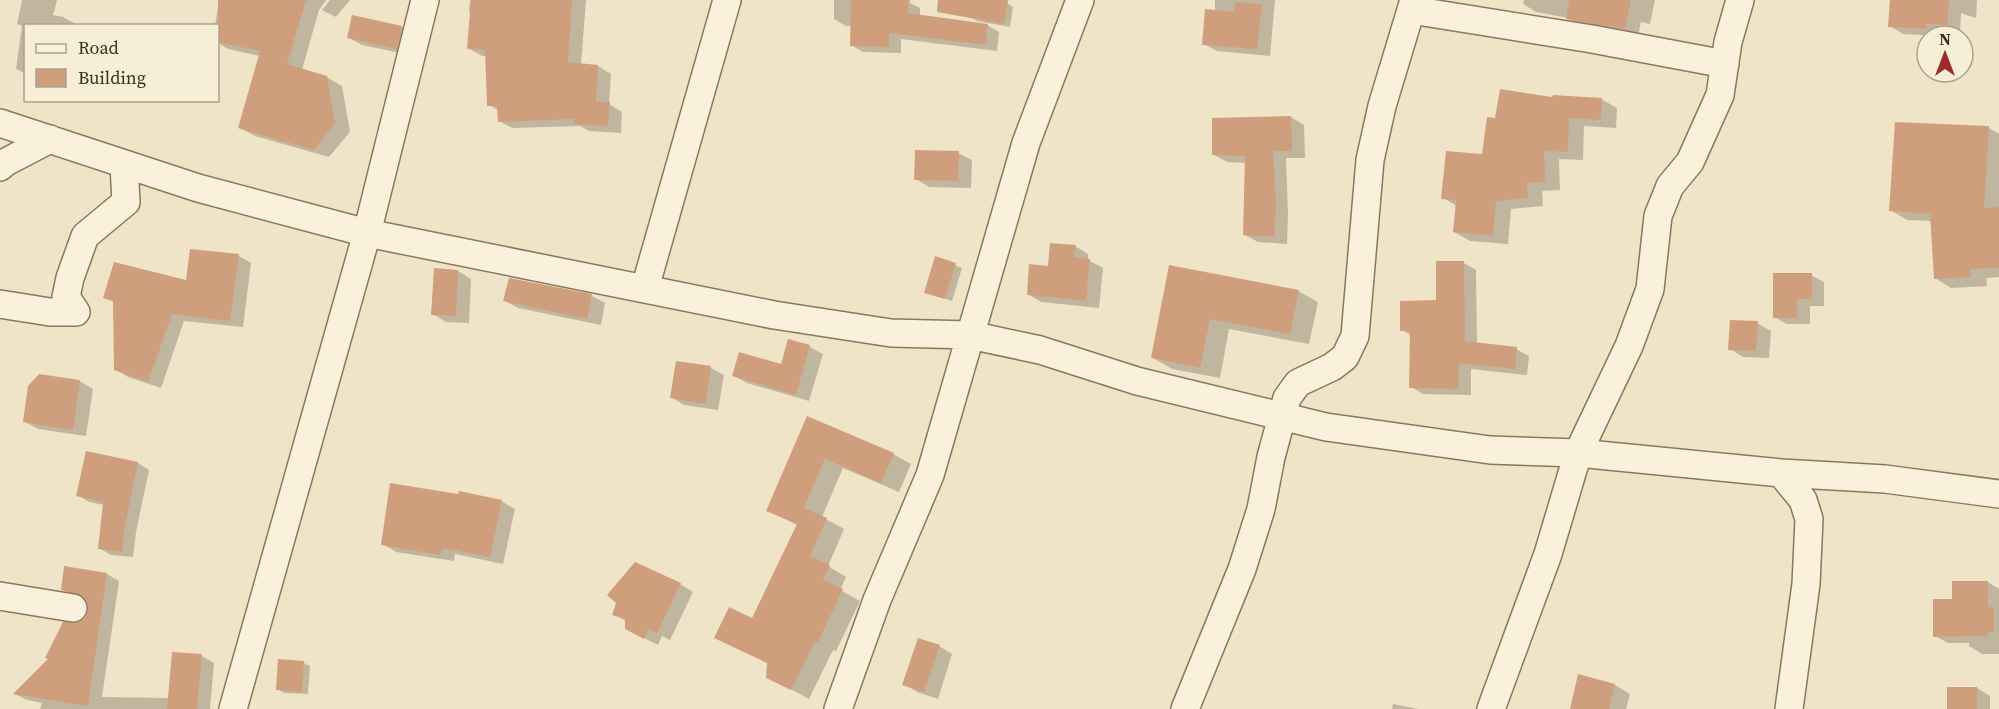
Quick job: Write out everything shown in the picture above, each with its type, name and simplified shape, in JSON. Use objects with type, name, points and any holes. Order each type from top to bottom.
[{"type":"street","points":[[233,709],[367,233],[424,0]]},
{"type":"street","points":[[645,288],[727,0]]},
{"type":"street","points":[[838,709],[877,600],[930,476],[1026,143],[1080,0]]},
{"type":"street","points":[[1491,709],[1548,554],[1578,453],[1629,346],[1650,289],[1658,216],[1670,186],[1690,162],[1720,95],[1728,42],[1740,0]]},
{"type":"street","points":[[1185,709],[1242,569],[1262,509],[1271,457],[1284,416],[1287,398],[1298,383],[1332,367],[1345,357],[1355,336],[1370,160],[1382,106],[1412,5],[1725,64]]},
{"type":"street","points":[[0,123],[198,188],[367,233],[774,315],[891,333],[970,335],[1040,350],[1137,381],[1326,427],[1490,450],[1578,453],[1781,473],[1885,479],[1999,494]]},
{"type":"street","points":[[0,167],[50,139]]},
{"type":"street","points":[[0,304],[50,312],[76,312],[66,297],[70,278],[85,236],[126,202],[124,165]]},
{"type":"street","points":[[1781,473],[1803,500],[1809,519],[1806,584],[1789,709]]},
{"type":"street","points":[[0,596],[73,608]]},
{"type":"building","points":[[218,0],[306,0],[287,64],[327,76],[335,123],[314,150],[238,128],[260,51],[219,42]]},
{"type":"building","points":[[471,0],[572,0],[568,62],[598,65],[596,102],[610,102],[608,126],[574,124],[574,119],[498,122],[497,106],[487,106],[485,50],[467,49]]},
{"type":"building","points":[[851,0],[908,0],[908,13],[988,24],[985,45],[889,33],[889,47],[850,46]]},
{"type":"building","points":[[938,0],[1008,0],[1004,24],[937,12]]},
{"type":"building","points":[[1569,0],[1631,0],[1625,29],[1566,19]]},
{"type":"building","points":[[1890,0],[1949,0],[1947,24],[1915,24],[1915,28],[1888,27]]},
{"type":"building","points":[[1235,2],[1262,4],[1257,49],[1202,45],[1205,9],[1234,12]]},
{"type":"building","points":[[352,15],[402,26],[397,49],[347,38]]},
{"type":"building","points":[[1500,89],[1552,97],[1553,95],[1602,98],[1601,120],[1569,118],[1568,152],[1544,151],[1545,182],[1527,183],[1528,198],[1496,201],[1493,236],[1453,232],[1456,200],[1441,199],[1446,151],[1482,154],[1487,117],[1495,118]]},
{"type":"building","points":[[1291,116],[1292,151],[1273,151],[1276,204],[1274,237],[1243,235],[1245,156],[1212,155],[1212,118]]},
{"type":"building","points":[[1895,122],[1989,126],[1984,208],[1999,207],[1999,268],[1970,269],[1971,277],[1934,279],[1930,214],[1889,211]]},
{"type":"building","points":[[915,150],[959,151],[958,181],[914,180]]},
{"type":"building","points":[[1050,243],[1076,245],[1074,257],[1090,259],[1086,301],[1027,295],[1029,264],[1048,266]]},
{"type":"building","points":[[190,249],[239,254],[230,321],[172,314],[148,382],[114,370],[113,301],[103,298],[114,262],[186,280]]},
{"type":"building","points":[[935,256],[956,263],[945,299],[924,293]]},
{"type":"building","points":[[1436,261],[1464,261],[1465,341],[1517,347],[1515,369],[1459,363],[1458,389],[1409,388],[1410,331],[1400,331],[1400,301],[1436,300]]},
{"type":"building","points":[[1169,265],[1299,290],[1290,334],[1210,319],[1200,368],[1151,358]]},
{"type":"building","points":[[434,268],[458,270],[456,316],[431,315]]},
{"type":"building","points":[[1773,273],[1812,273],[1812,299],[1797,299],[1797,318],[1773,318]]},
{"type":"building","points":[[509,278],[592,294],[587,319],[503,301]]},
{"type":"building","points":[[1730,320],[1758,321],[1756,351],[1728,350]]},
{"type":"building","points":[[788,339],[810,345],[796,395],[732,376],[739,352],[781,364]]},
{"type":"building","points":[[676,361],[711,366],[705,404],[670,398]]},
{"type":"building","points":[[39,374],[80,380],[73,430],[23,422],[28,386]]},
{"type":"building","points":[[807,416],[894,453],[881,483],[825,459],[804,508],[827,518],[810,556],[830,565],[823,580],[843,589],[818,642],[815,641],[791,690],[766,678],[767,663],[714,638],[729,607],[752,618],[797,524],[766,511]]},
{"type":"building","points":[[86,451],[138,462],[122,552],[98,549],[103,502],[76,496]]},
{"type":"building","points":[[390,483],[458,494],[459,491],[502,500],[490,557],[442,548],[440,555],[381,545]]},
{"type":"building","points":[[635,562],[681,583],[657,633],[648,629],[644,639],[625,629],[625,619],[612,615],[616,603],[607,595]]},
{"type":"building","points":[[64,566],[107,573],[88,706],[13,694],[48,659],[45,658],[63,622],[79,622],[85,618],[88,611],[87,602],[82,596],[61,590]]},
{"type":"building","points":[[1952,581],[1988,581],[1988,607],[1994,607],[1994,632],[1987,632],[1988,636],[1933,637],[1933,599],[1952,599]]},
{"type":"building","points":[[918,638],[940,645],[924,692],[902,685]]},
{"type":"building","points":[[172,652],[202,654],[197,709],[167,709]]},
{"type":"building","points":[[278,659],[304,661],[302,692],[276,690]]},
{"type":"building","points":[[1578,674],[1615,684],[1609,709],[1570,709]]},
{"type":"building","points":[[1947,687],[1977,687],[1977,709],[1947,709]]}]
